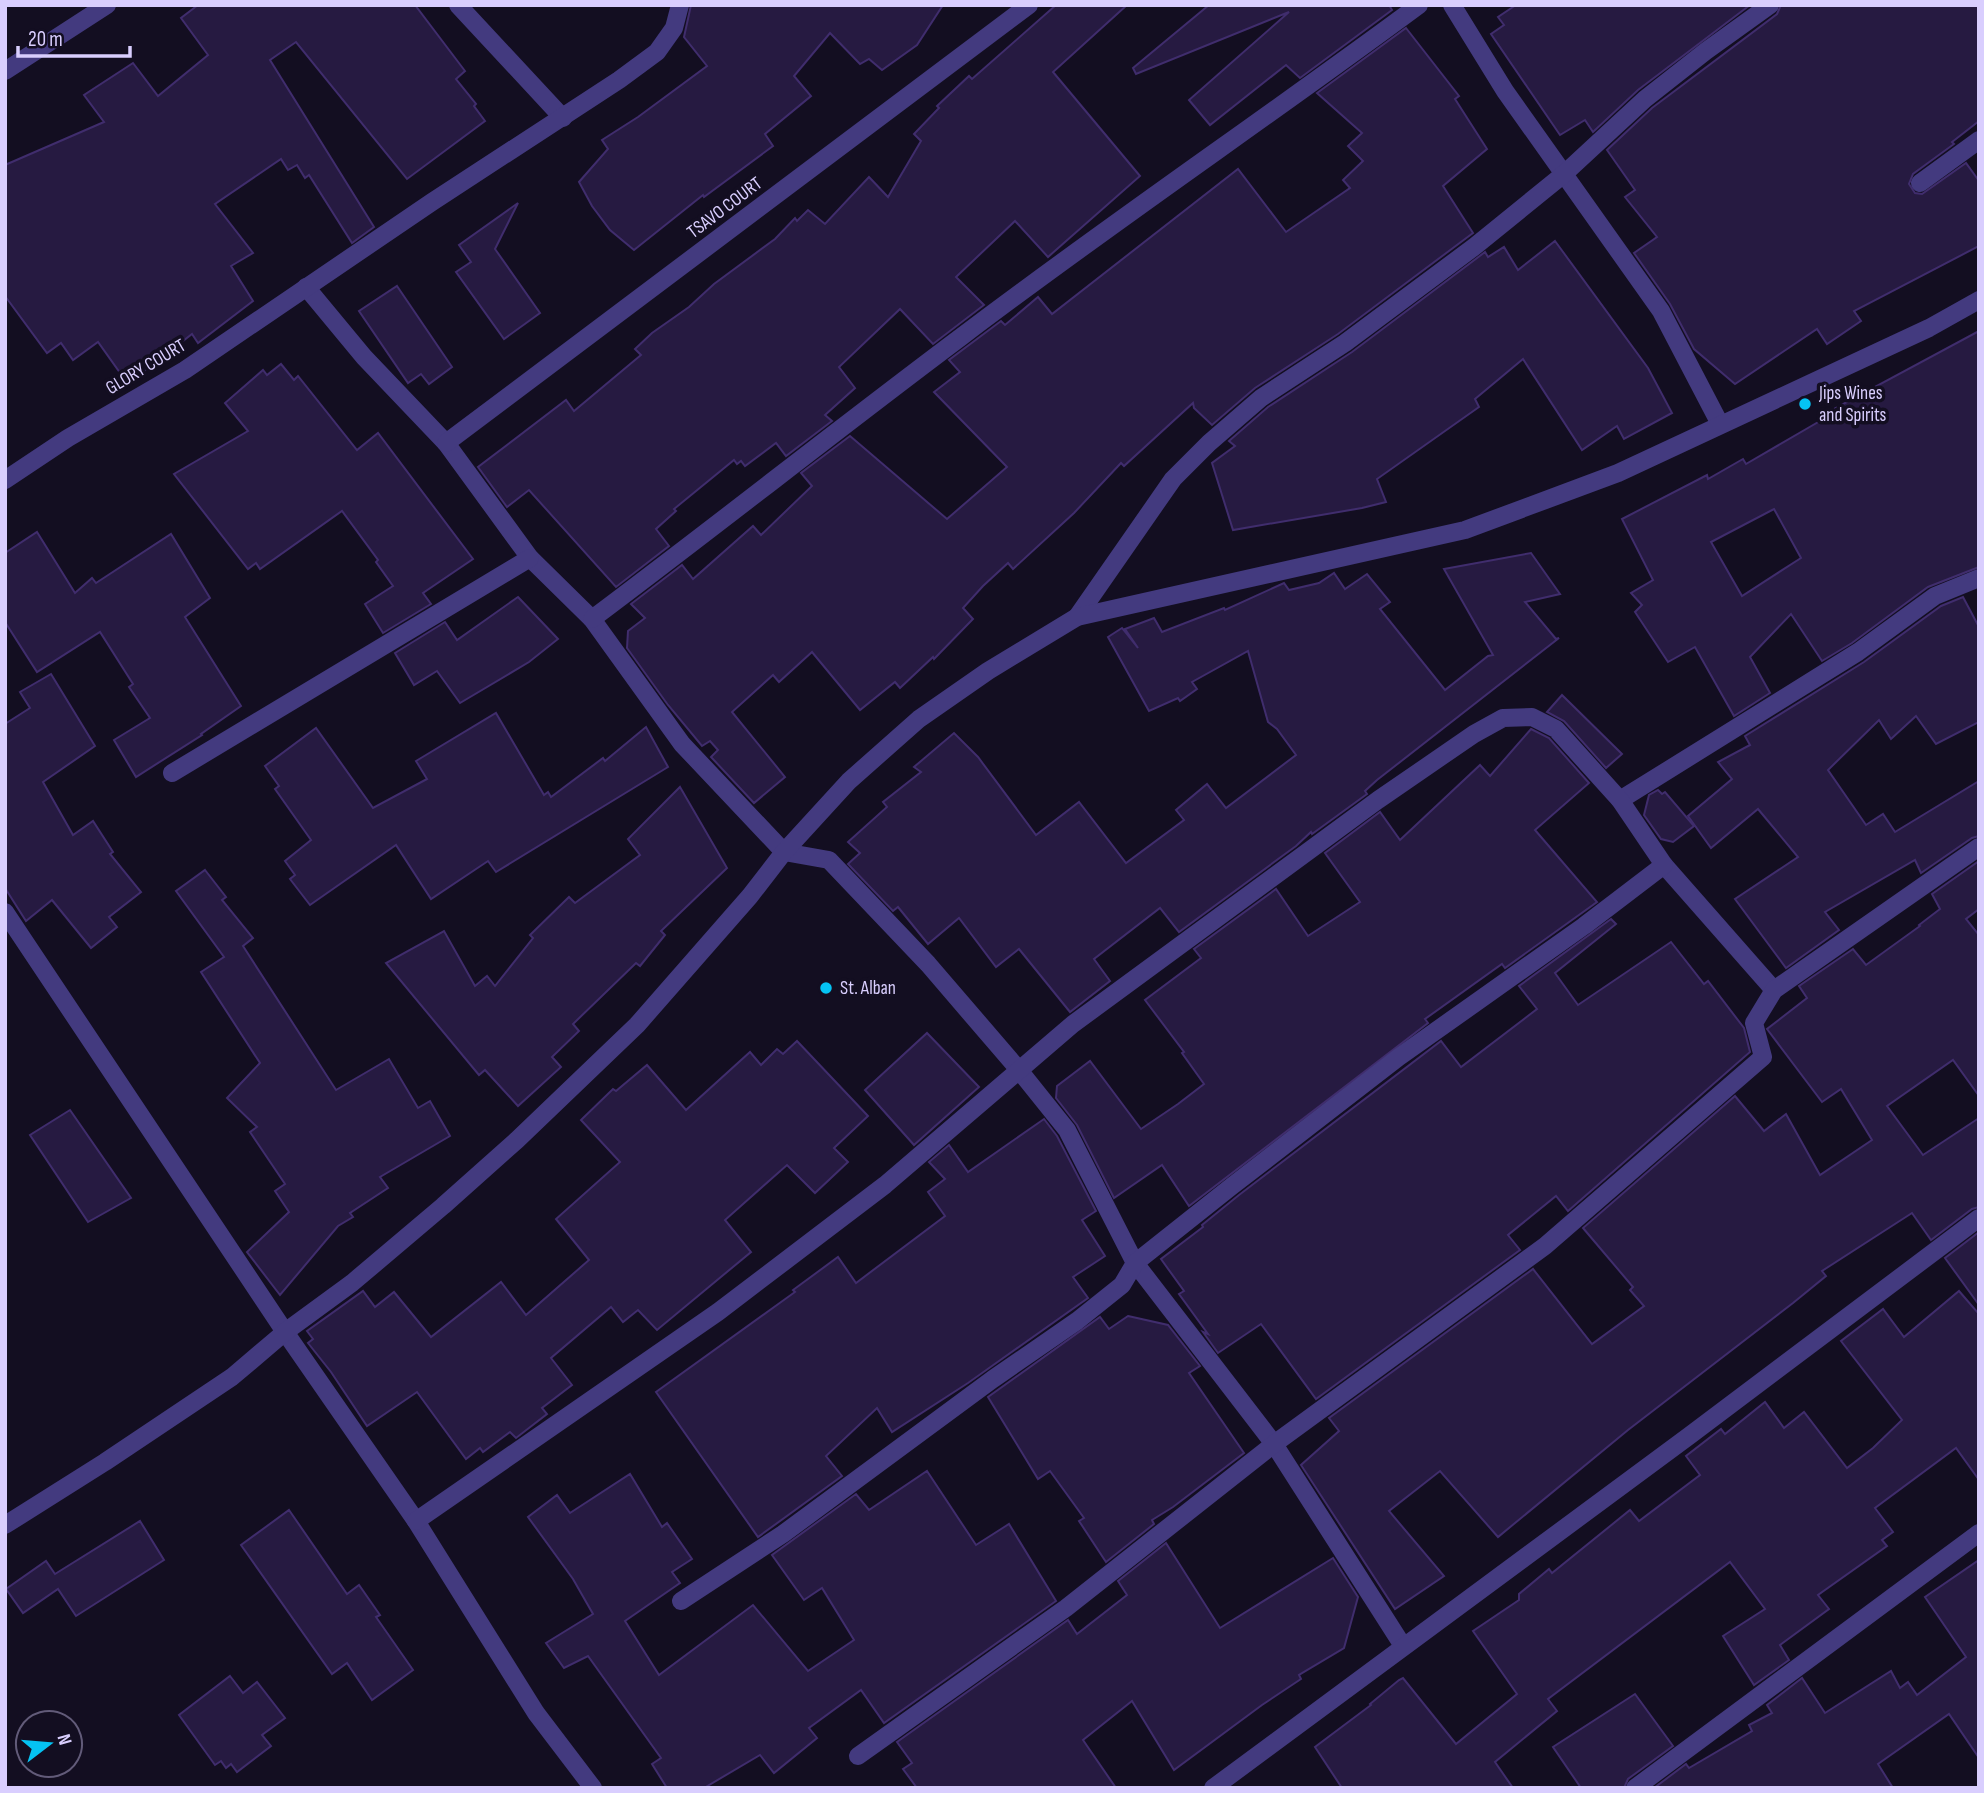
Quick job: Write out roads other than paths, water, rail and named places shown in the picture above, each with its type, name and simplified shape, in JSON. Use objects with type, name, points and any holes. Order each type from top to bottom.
[{"type":"street","points":[[5,71],[107,5]]},
{"type":"street","points":[[458,5],[563,118]]},
{"type":"street","name":"GLORY COURT","points":[[5,480],[68,438],[185,370],[432,202],[563,118],[657,52],[674,28],[680,5]]},
{"type":"street","name":"TSAVO COURT","points":[[446,443],[1028,5]]},
{"type":"street","points":[[592,619],[962,336],[1204,158],[1312,84],[1419,5]]},
{"type":"street","points":[[1452,5],[1505,91],[1661,311],[1720,424]]},
{"type":"street","points":[[1077,617],[1172,478],[1209,443],[1261,398],[1345,343],[1474,247],[1564,174],[1645,99],[1770,5]]},
{"type":"street","points":[[1920,184],[1979,140]]},
{"type":"street","points":[[306,287],[364,357],[446,443],[530,558],[592,619],[682,744],[784,852],[829,860],[928,964],[1019,1070],[1067,1130],[1135,1263],[1273,1444],[1403,1646]]},
{"type":"street","points":[[5,1525],[232,1377],[285,1332],[352,1283],[443,1206],[637,1025],[750,897],[784,852],[849,781],[919,719],[988,671],[1077,617],[1465,530],[1618,473],[1929,328],[1979,300]]},
{"type":"street","points":[[172,773],[530,558]]},
{"type":"street","points":[[1620,800],[1858,652],[1935,596],[1979,578]]},
{"type":"street","points":[[416,1521],[718,1312],[885,1185],[1073,1024],[1378,800],[1474,734],[1503,718],[1532,717],[1556,729],[1620,800],[1664,865],[1774,989]]},
{"type":"street","points":[[858,1756],[1066,1608],[1273,1444],[1545,1246],[1763,1056],[1754,1023],[1774,989],[1979,847]]},
{"type":"street","points":[[681,1601],[783,1534],[1076,1321],[1122,1285],[1135,1263],[1232,1185],[1399,1057],[1584,926],[1664,865]]},
{"type":"street","points":[[5,912],[285,1332],[416,1521],[536,1713],[593,1788]]},
{"type":"street","points":[[1213,1788],[1689,1436],[1979,1217]]},
{"type":"street","points":[[1635,1788],[1979,1533]]},
{"type":"place","name":"Jips Wines and Spirits","points":[[1805,404]]},
{"type":"place","name":"St. Alban","points":[[826,988]]}]
